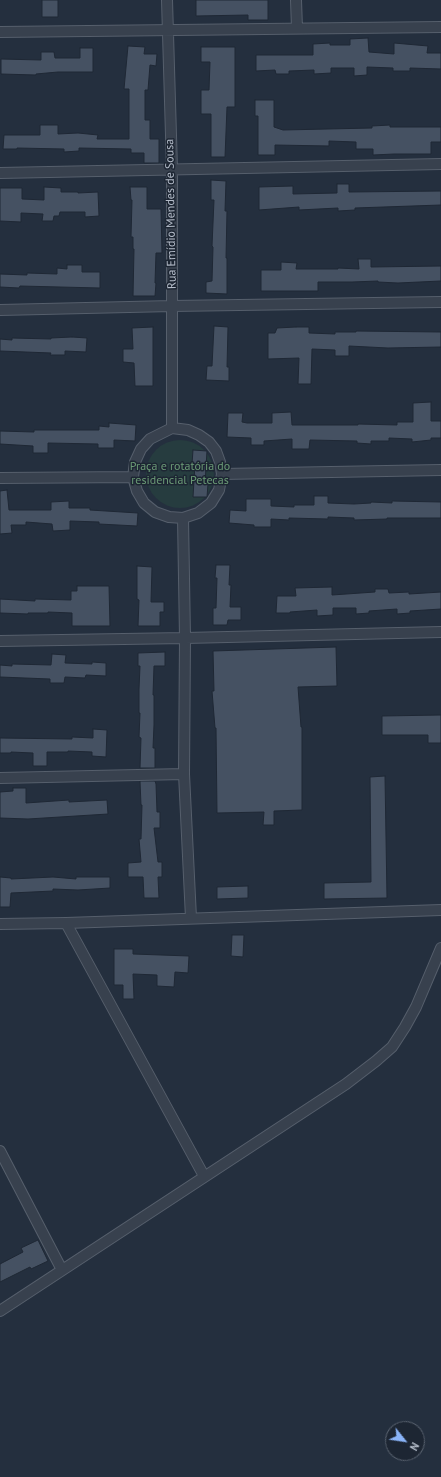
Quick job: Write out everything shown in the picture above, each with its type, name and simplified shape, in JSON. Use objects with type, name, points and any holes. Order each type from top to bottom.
[{"type":"street","name":"Rua Emídio Mendes de Sousa","points":[[167,0],[172,169],[172,428]]},
{"type":"street","points":[[296,0],[298,28]]},
{"type":"street","points":[[0,32],[441,27]]},
{"type":"street","points":[[0,172],[441,164]]},
{"type":"street","points":[[0,310],[441,302]]},
{"type":"street","points":[[172,428],[188,430],[209,442],[216,451],[222,474],[219,490],[210,503],[198,513],[183,518],[169,517],[155,512],[144,503],[136,491],[133,476],[135,462],[141,449],[150,439],[172,428]]},
{"type":"street","points":[[222,474],[441,470]]},
{"type":"street","points":[[0,478],[133,476]]},
{"type":"street","points":[[183,518],[185,638],[184,774],[191,918]]},
{"type":"street","points":[[0,641],[441,632]]},
{"type":"street","points":[[0,778],[184,774]]},
{"type":"street","points":[[0,924],[441,910]]},
{"type":"street","points":[[66,923],[204,1176]]},
{"type":"street","points":[[0,1311],[346,1084],[376,1061],[392,1047],[405,1028],[416,1007],[441,948]]},
{"type":"street","points":[[0,1151],[62,1270]]},
{"type":"green space","name":"Praça e rotatória do residencial Petecas","points":[[180,440],[193,443],[204,450],[211,461],[214,474],[211,487],[204,498],[193,505],[180,508],[167,505],[156,498],[149,487],[146,474],[149,461],[156,450],[167,443]]},
{"type":"building","points":[[42,0],[58,0],[58,17],[42,17]]},
{"type":"building","points":[[196,0],[268,0],[268,20],[248,20],[248,15],[196,16]]},
{"type":"building","points":[[368,38],[369,52],[394,54],[394,43],[428,46],[427,53],[441,53],[441,69],[410,68],[410,71],[393,71],[393,68],[367,67],[367,75],[354,76],[354,68],[331,68],[331,73],[314,74],[314,70],[289,71],[289,74],[276,74],[275,70],[256,71],[256,55],[313,55],[313,44],[330,43],[330,45],[350,45],[350,39]]},
{"type":"building","points":[[128,46],[145,47],[144,54],[157,54],[156,66],[150,65],[148,90],[145,90],[145,120],[150,120],[150,139],[159,139],[159,163],[144,163],[144,153],[131,153],[131,149],[79,148],[79,151],[64,152],[64,149],[3,149],[4,135],[40,135],[40,125],[58,125],[58,134],[78,133],[98,135],[97,139],[129,139],[129,89],[124,89]]},
{"type":"building","points":[[201,47],[235,47],[235,107],[227,107],[225,157],[211,157],[211,114],[201,114],[201,90],[209,90],[210,62],[201,62]]},
{"type":"building","points":[[80,48],[93,48],[93,72],[58,72],[36,75],[1,74],[1,59],[41,60],[41,52],[54,52],[55,58],[80,58]]},
{"type":"building","points":[[255,100],[274,100],[274,127],[283,130],[372,128],[372,126],[390,125],[390,127],[441,127],[441,142],[431,142],[431,154],[373,155],[373,149],[356,149],[356,142],[329,141],[329,146],[275,145],[275,155],[258,155],[258,116],[255,116]]},
{"type":"building","points":[[211,180],[226,181],[225,211],[227,211],[227,294],[206,293],[206,282],[212,281],[214,200],[211,200]]},
{"type":"building","points":[[337,184],[349,184],[349,192],[441,191],[441,205],[355,208],[355,210],[338,211],[338,208],[299,210],[299,207],[259,210],[259,187],[293,186],[293,194],[337,193]]},
{"type":"building","points":[[44,187],[61,188],[61,192],[98,192],[99,216],[85,217],[85,212],[60,212],[59,216],[54,216],[53,221],[42,221],[43,214],[21,213],[21,222],[0,221],[0,188],[22,188],[22,199],[44,200]]},
{"type":"building","points":[[130,187],[147,187],[147,209],[161,209],[162,253],[156,253],[155,296],[133,296],[134,249],[133,237],[131,237],[132,200]]},
{"type":"building","points":[[358,259],[371,259],[371,267],[441,266],[441,281],[398,283],[378,281],[318,282],[318,291],[261,291],[261,270],[281,270],[281,262],[297,263],[296,269],[359,269]]},
{"type":"building","points":[[67,265],[82,265],[82,272],[100,272],[100,288],[0,287],[0,274],[57,274],[57,268],[67,269]]},
{"type":"building","points":[[214,326],[228,327],[227,367],[229,367],[229,381],[206,380],[207,366],[212,366]]},
{"type":"building","points":[[153,327],[153,386],[135,386],[134,363],[123,362],[123,349],[133,349],[132,328]]},
{"type":"building","points":[[309,327],[309,333],[335,334],[335,332],[356,331],[441,332],[441,347],[388,348],[349,346],[349,356],[335,356],[335,350],[312,349],[311,384],[298,384],[299,358],[268,359],[268,333],[275,333],[277,328]]},
{"type":"building","points":[[72,337],[87,338],[86,352],[65,351],[65,355],[50,355],[51,353],[0,351],[0,339],[51,339]]},
{"type":"building","points":[[431,402],[431,421],[441,421],[441,438],[431,438],[431,440],[412,442],[412,439],[389,438],[389,441],[371,441],[371,444],[357,443],[357,441],[310,440],[309,449],[292,449],[292,439],[264,441],[264,445],[251,445],[251,438],[227,437],[228,413],[243,413],[242,422],[247,423],[272,423],[272,413],[291,412],[292,425],[397,425],[397,422],[413,422],[413,403]]},
{"type":"building","points":[[109,423],[136,425],[135,441],[114,440],[114,448],[98,448],[98,444],[48,443],[48,453],[33,453],[33,446],[0,444],[0,431],[34,432],[34,430],[99,430],[99,426],[109,427]]},
{"type":"building","points":[[193,450],[207,451],[205,484],[208,484],[207,497],[193,497],[195,464],[192,464]]},
{"type":"building","points":[[7,490],[9,510],[51,510],[51,502],[69,501],[69,508],[90,508],[90,510],[138,513],[137,526],[70,521],[70,530],[53,531],[52,524],[26,522],[26,525],[11,525],[12,533],[0,534],[0,491]]},
{"type":"building","points":[[314,496],[328,496],[328,503],[392,503],[392,501],[441,502],[441,518],[387,518],[354,520],[354,518],[328,517],[328,519],[289,518],[289,520],[271,519],[271,527],[254,527],[254,525],[229,523],[230,510],[246,511],[246,499],[271,499],[271,506],[294,507],[294,505],[314,505]]},
{"type":"building","points":[[216,565],[230,565],[230,607],[241,607],[241,620],[228,620],[227,625],[213,625],[213,608],[216,608]]},
{"type":"building","points":[[137,566],[152,567],[151,602],[164,602],[164,612],[160,612],[160,626],[138,626],[139,600],[137,599]]},
{"type":"building","points":[[77,586],[109,586],[110,626],[72,626],[72,613],[0,613],[0,599],[35,601],[35,599],[71,600],[71,591],[77,591]]},
{"type":"building","points":[[332,587],[332,595],[375,592],[375,589],[388,589],[389,593],[409,592],[409,594],[441,592],[441,609],[410,611],[410,613],[397,614],[397,609],[369,611],[369,613],[356,614],[356,608],[333,608],[333,615],[317,616],[317,610],[276,613],[277,596],[296,596],[295,588]]},
{"type":"building","points":[[336,647],[337,686],[298,687],[302,727],[302,810],[274,811],[274,825],[263,825],[264,812],[217,813],[216,728],[212,691],[214,691],[213,651]]},
{"type":"building","points":[[165,652],[165,666],[154,666],[153,748],[155,748],[155,768],[140,768],[140,666],[138,666],[138,653]]},
{"type":"building","points":[[52,654],[66,655],[65,663],[106,663],[106,676],[86,675],[85,678],[65,677],[64,683],[50,683],[50,679],[0,677],[0,665],[51,665]]},
{"type":"building","points":[[441,715],[441,743],[428,743],[428,735],[382,735],[382,716]]},
{"type":"building","points":[[93,729],[107,730],[106,757],[92,756],[92,752],[47,752],[47,766],[33,766],[33,753],[0,753],[0,738],[93,738]]},
{"type":"building","points":[[385,776],[387,898],[324,899],[324,883],[371,882],[370,777]]},
{"type":"building","points":[[140,781],[155,781],[156,784],[157,812],[160,812],[160,828],[154,828],[158,862],[162,862],[162,877],[158,877],[159,898],[144,898],[143,877],[128,877],[128,863],[141,862],[139,839],[141,839],[142,805]]},
{"type":"building","points":[[13,788],[26,788],[26,803],[69,800],[69,802],[107,800],[108,814],[28,819],[0,818],[0,792],[13,791]]},
{"type":"building","points":[[0,877],[11,879],[53,877],[76,879],[76,877],[110,877],[110,888],[78,890],[53,889],[53,891],[11,893],[10,907],[0,907]]},
{"type":"building","points":[[248,886],[248,898],[217,899],[217,887]]},
{"type":"building","points":[[232,935],[244,935],[243,957],[231,956]]},
{"type":"building","points":[[114,949],[133,949],[133,954],[189,956],[188,973],[175,972],[174,987],[157,986],[157,975],[133,974],[134,999],[123,999],[123,985],[114,985]]},
{"type":"building","points":[[38,1240],[48,1261],[31,1269],[30,1267],[0,1282],[0,1264],[23,1252],[21,1248]]}]
